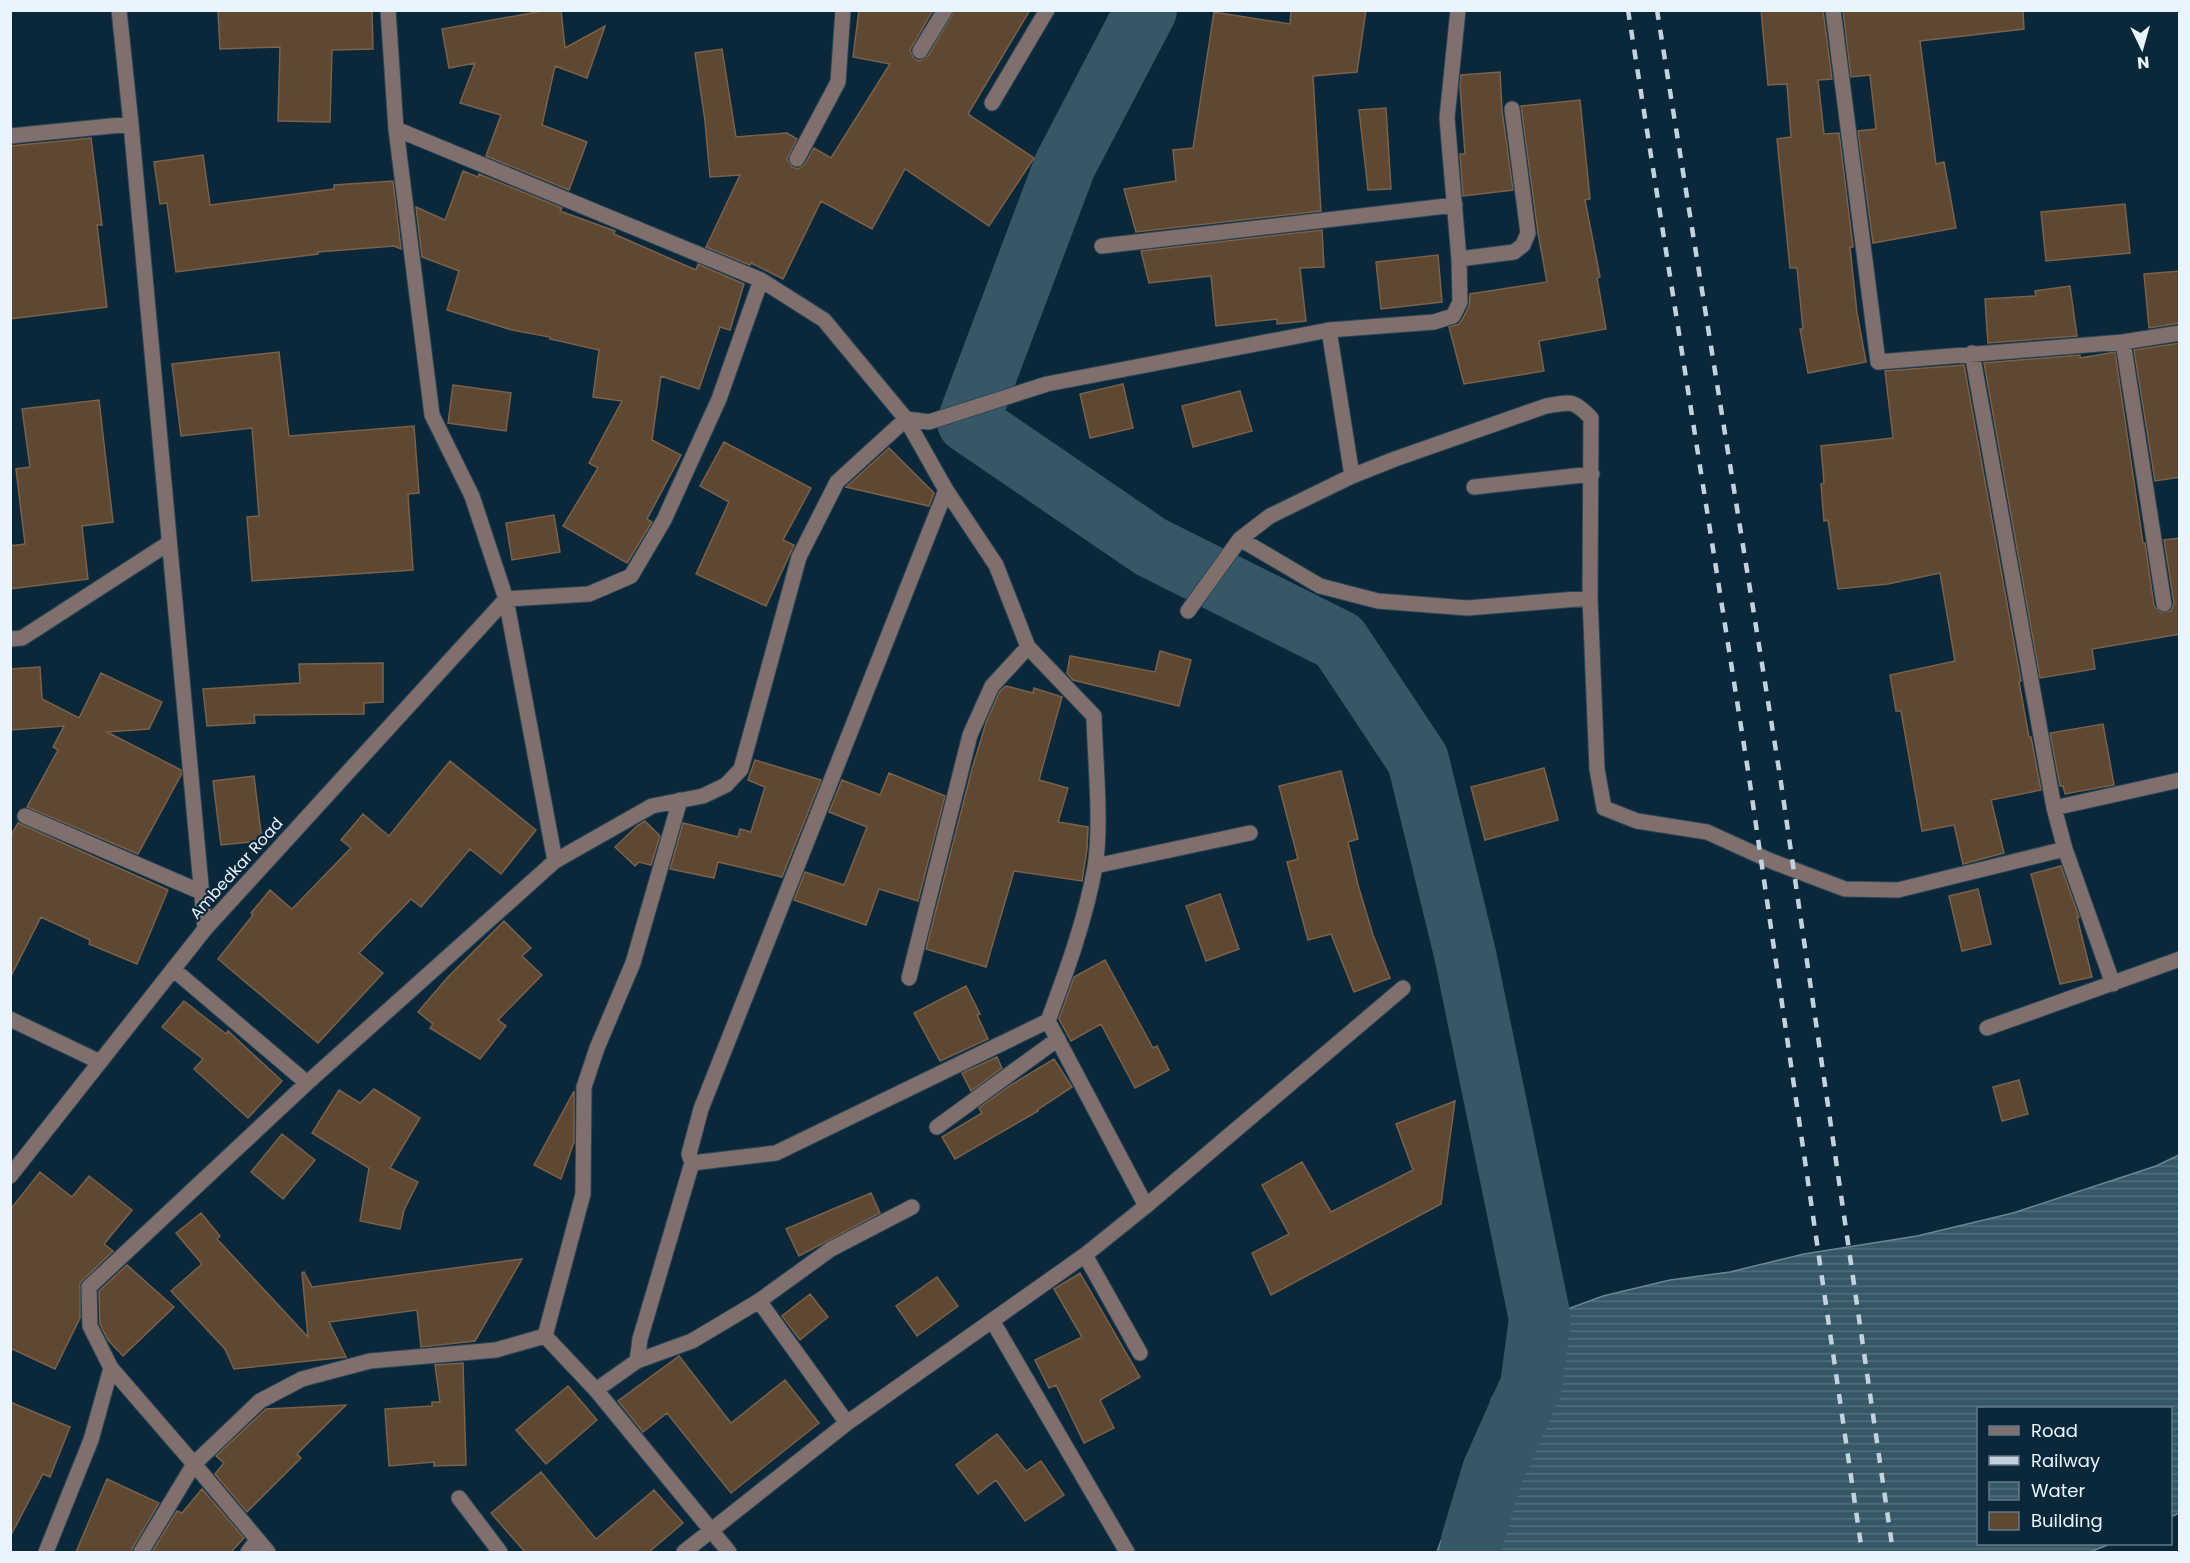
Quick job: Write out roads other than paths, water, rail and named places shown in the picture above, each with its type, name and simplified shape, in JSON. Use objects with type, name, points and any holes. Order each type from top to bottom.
[{"type":"street","points":[[119,10],[132,124],[205,929]]},
{"type":"street","points":[[388,10],[396,129],[432,416],[472,495],[506,599],[555,861]]},
{"type":"street","points":[[797,159],[838,82],[843,10]]},
{"type":"street","points":[[920,51],[945,10]]},
{"type":"street","points":[[992,103],[1047,10]]},
{"type":"street","points":[[268,1552],[252,1546],[195,1464],[111,1368],[90,1326],[89,1287],[307,1083],[555,861],[652,806],[703,796],[726,785],[741,769],[799,557],[837,482],[906,419],[929,422],[1047,384],[1329,330],[1434,322],[1453,316],[1460,302],[1459,259],[1447,118],[1458,10]]},
{"type":"street","points":[[1833,10],[1878,362],[2123,342],[2180,333]]},
{"type":"street","points":[[1459,259],[1514,252],[1523,245],[1528,233],[1512,109]]},
{"type":"street","points":[[10,136],[132,124]]},
{"type":"street","points":[[396,129],[761,280],[824,320],[906,419],[946,490],[996,565],[1028,647],[1094,716],[1098,834],[1095,866],[1079,939],[1048,1021],[777,1153],[692,1163]]},
{"type":"street","points":[[1102,246],[1455,205]]},
{"type":"street","points":[[506,599],[589,594],[631,576],[663,520],[719,399],[761,280]]},
{"type":"street","points":[[1329,330],[1352,476]]},
{"type":"street","points":[[2123,342],[2164,604]]},
{"type":"street","points":[[1972,353],[2054,808],[2065,849],[2113,984]]},
{"type":"street","points":[[1188,612],[1240,539],[1270,516],[1352,476],[1395,459],[1546,406],[1571,402],[1583,409],[1591,418],[1590,598],[1597,769],[1604,808],[1636,821],[1707,832],[1771,861],[1845,889],[1898,890],[2065,849]]},
{"type":"street","points":[[1474,487],[1592,474]]},
{"type":"street","points":[[637,1361],[639,1339],[692,1163],[689,1154],[701,1109],[946,490]]},
{"type":"street","points":[[1240,539],[1320,586],[1378,601],[1467,608],[1590,598]]},
{"type":"street","points":[[10,639],[22,638],[169,543]]},
{"type":"street","name":"Ambedkar Road","points":[[10,1176],[205,929],[506,599]]},
{"type":"street","points":[[909,978],[970,735],[992,686],[1028,647]]},
{"type":"street","points":[[2054,808],[2180,780]]},
{"type":"street","points":[[545,1336],[583,1194],[584,1087],[597,1048],[633,963],[680,800]]},
{"type":"street","points":[[25,816],[201,892]]},
{"type":"street","points":[[1095,866],[1250,832]]},
{"type":"street","points":[[1987,1028],[2180,959]]},
{"type":"street","points":[[173,969],[307,1083]]},
{"type":"street","points":[[684,1552],[847,1423],[1085,1255],[1403,988]]},
{"type":"street","points":[[10,1019],[100,1062]]},
{"type":"street","points":[[1048,1021],[1146,1206]]},
{"type":"street","points":[[937,1127],[1058,1040]]},
{"type":"street","points":[[596,1390],[637,1361],[692,1341],[759,1301],[831,1249],[912,1207]]},
{"type":"street","points":[[1085,1255],[1140,1353]]},
{"type":"street","points":[[759,1301],[847,1423]]},
{"type":"street","points":[[993,1322],[1127,1552]]},
{"type":"street","points":[[545,1336],[596,1390],[729,1552]]},
{"type":"street","points":[[141,1552],[195,1464],[260,1401],[302,1379],[370,1361],[495,1350],[545,1336]]},
{"type":"street","points":[[46,1552],[91,1440],[111,1368]]},
{"type":"street","points":[[459,1498],[500,1552]]},
{"type":"water","points":[[2179,1155],[2179,1513],[2172,1516],[2172,1407],[1977,1407],[1977,1545],[2108,1545],[2090,1552],[1437,1552],[1492,1398],[1540,1319],[1603,1296],[1670,1280],[1730,1272],[1804,1254],[1917,1236],[2013,1213],[2156,1166]]},
{"type":"waterway","points":[[1146,10],[1065,165],[968,422],[1151,547],[1339,641],[1418,760],[1465,954],[1540,1319],[1531,1386],[1493,1471],[1472,1541],[1471,1552]]},
{"type":"railway","points":[[1628,10],[1749,777],[1862,1552]]},
{"type":"railway","points":[[1657,10],[1780,776],[1893,1552]]}]
